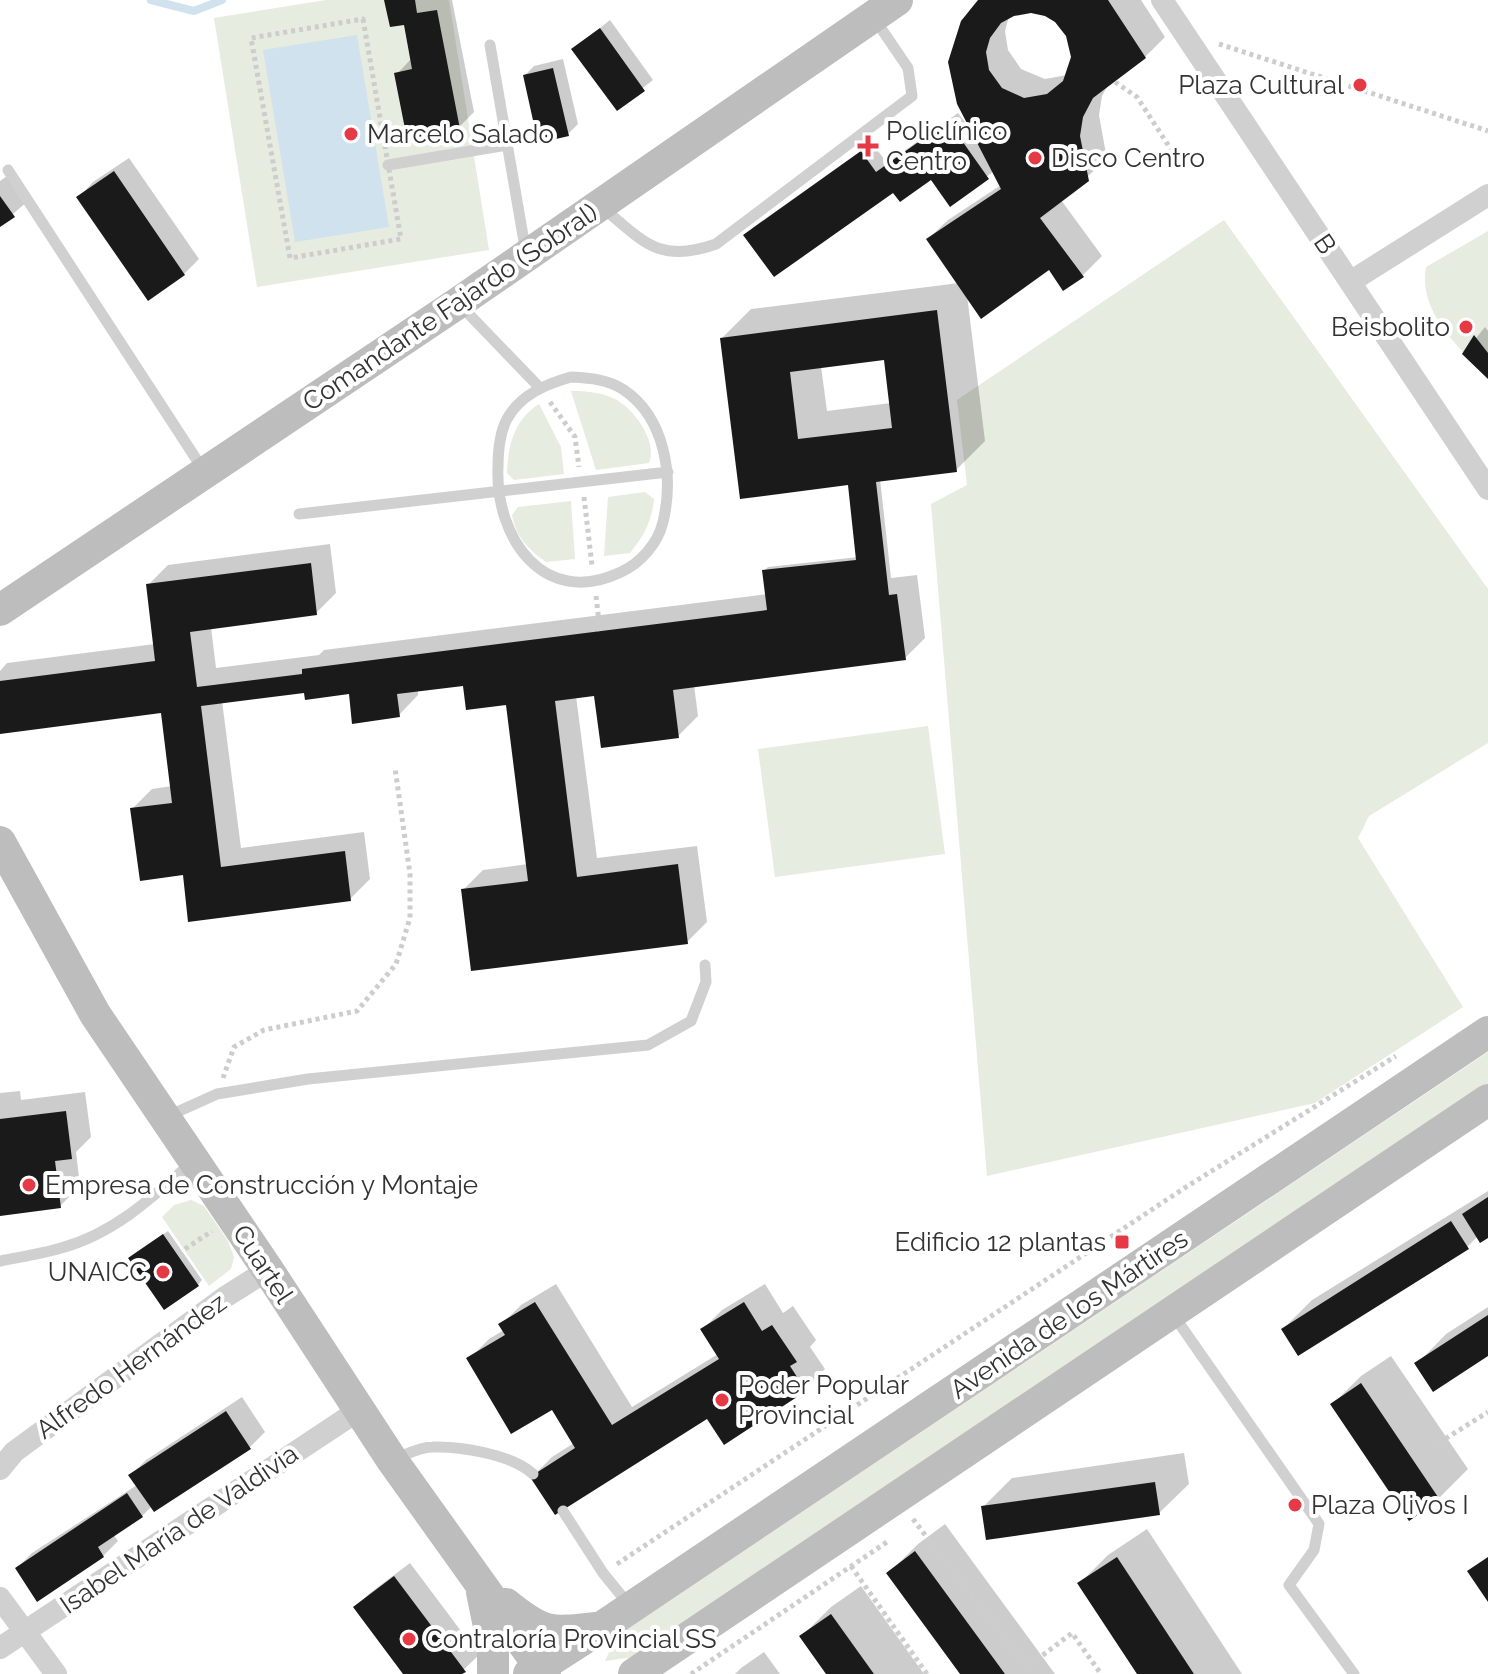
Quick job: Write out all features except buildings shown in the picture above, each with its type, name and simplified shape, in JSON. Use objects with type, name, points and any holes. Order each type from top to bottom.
[{"type":"main road","name":"Comandante Fajardo (Sobral)","points":[[0,610],[458,303],[885,8]]},
{"type":"main road","name":"Cuartel","points":[[0,842],[95,1014],[392,1460],[479,1581],[538,1671]]},
{"type":"main road","name":"Avenida de los Mártires","points":[[538,1671],[1488,1032]]},
{"type":"main road","points":[[634,1674],[1488,1100]]},
{"type":"main road","points":[[479,1581],[533,1625],[560,1632],[602,1627]]},
{"type":"main road","points":[[479,1581],[493,1646],[493,1674]]},
{"type":"street","name":"B","points":[[1162,0],[1488,489]]},
{"type":"street","points":[[1350,282],[1488,195]]},
{"type":"street","name":"Alfredo Hernández","points":[[0,1469],[14,1452],[225,1297],[268,1270]]},
{"type":"street","name":"Isabel María de Valdivia","points":[[0,1648],[359,1410]]},
{"type":"street","points":[[0,1598],[56,1674]]},
{"type":"lane","points":[[599,206],[647,245],[672,253],[695,251],[716,244],[912,96],[908,68],[885,8]]},
{"type":"lane","points":[[490,45],[526,254]]},
{"type":"lane","points":[[388,165],[507,145]]},
{"type":"lane","points":[[8,170],[205,472]]},
{"type":"lane","points":[[458,303],[540,388]]},
{"type":"lane","points":[[571,377],[598,379],[622,389],[642,406],[656,429],[668,472],[663,525],[651,548],[631,568],[594,581],[579,582],[552,576],[529,561],[512,540],[497,491],[499,444],[507,419],[524,399],[540,388],[571,377]]},
{"type":"lane","points":[[299,514],[668,472]]},
{"type":"lane","points":[[166,1118],[217,1094],[308,1079],[648,1045],[691,1021],[706,982],[705,965]]},
{"type":"lane","points":[[0,1261],[62,1248],[96,1234],[139,1210],[194,1160]]},
{"type":"lane","points":[[1172,1313],[1319,1524],[1314,1550],[1289,1585],[1354,1674]]},
{"type":"lane","points":[[392,1460],[430,1447],[522,1464],[533,1474]]},
{"type":"lane","points":[[563,1511],[603,1573],[631,1608]]},
{"type":"path","points":[[363,19],[388,165],[401,239],[290,258],[251,38],[363,19]]},
{"type":"path","points":[[1184,33],[1488,131]]},
{"type":"path","points":[[1115,82],[1137,97],[1183,168]]},
{"type":"path","points":[[540,388],[575,437],[600,631]]},
{"type":"path","points":[[217,1094],[234,1047],[264,1030],[357,1011],[396,964],[410,918],[410,874],[395,768]]},
{"type":"path","points":[[603,1573],[1186,1187],[1409,1048]]},
{"type":"path","points":[[1432,1447],[1488,1412]]},
{"type":"path","points":[[897,1497],[1026,1668],[1072,1633],[1101,1674]]},
{"type":"path","points":[[851,1566],[927,1674]]},
{"type":"shaded area","name":"Marcelo Salado","points":[[326,0],[449,0],[489,250],[257,287],[214,18]]},
{"type":"shaded area","points":[[1224,220],[1488,589],[1488,743],[1369,816],[1358,838],[1463,1007],[1315,1103],[987,1176],[931,504],[967,485],[957,400]]},
{"type":"shaded area","name":"Beisbolito","points":[[1488,231],[1488,379],[1444,329],[1428,300],[1425,284],[1426,267]]},
{"type":"shaded area","points":[[571,391],[604,395],[630,410],[647,436],[651,454],[649,463],[596,470]]},
{"type":"shaded area","points":[[539,404],[561,447],[564,474],[514,480],[507,473],[511,443],[518,425]]},
{"type":"shaded area","points":[[645,492],[654,499],[653,507],[639,540],[630,553],[604,556],[608,497]]},
{"type":"shaded area","points":[[571,501],[575,559],[546,562],[524,542],[516,530],[512,515],[518,507]]},
{"type":"shaded area","points":[[928,726],[945,854],[775,877],[758,749]]},
{"type":"shaded area","points":[[1488,1052],[1488,1085],[635,1657],[605,1661],[616,1637]]},
{"type":"shaded area","points":[[191,1200],[204,1206],[228,1241],[234,1257],[231,1269],[209,1286],[162,1217],[174,1205]]},
{"type":"water","points":[[357,35],[389,227],[295,242],[263,50]]},
{"type":"waterway","points":[[151,0],[194,11],[222,0]]},
{"type":"place","name":"Plaza Cultural","points":[[1360,85]]},
{"type":"place","name":"Marcelo Salado","points":[[351,134]]},
{"type":"place","name":"Policlínico Centro","points":[[868,146]]},
{"type":"place","name":"Disco Centro","points":[[1035,158]]},
{"type":"place","name":"Beisbolito","points":[[1466,327]]},
{"type":"place","name":"Empresa de Construcción y Montaje","points":[[29,1185]]},
{"type":"place","name":"Edificio 12 plantas","points":[[1122,1242]]},
{"type":"place","name":"UNAICC","points":[[163,1272]]},
{"type":"place","name":"Poder Popular Provincial","points":[[722,1400]]},
{"type":"place","name":"Plaza Olivos I","points":[[1295,1505]]},
{"type":"place","name":"Contraloría Provincial SS","points":[[409,1639]]}]
